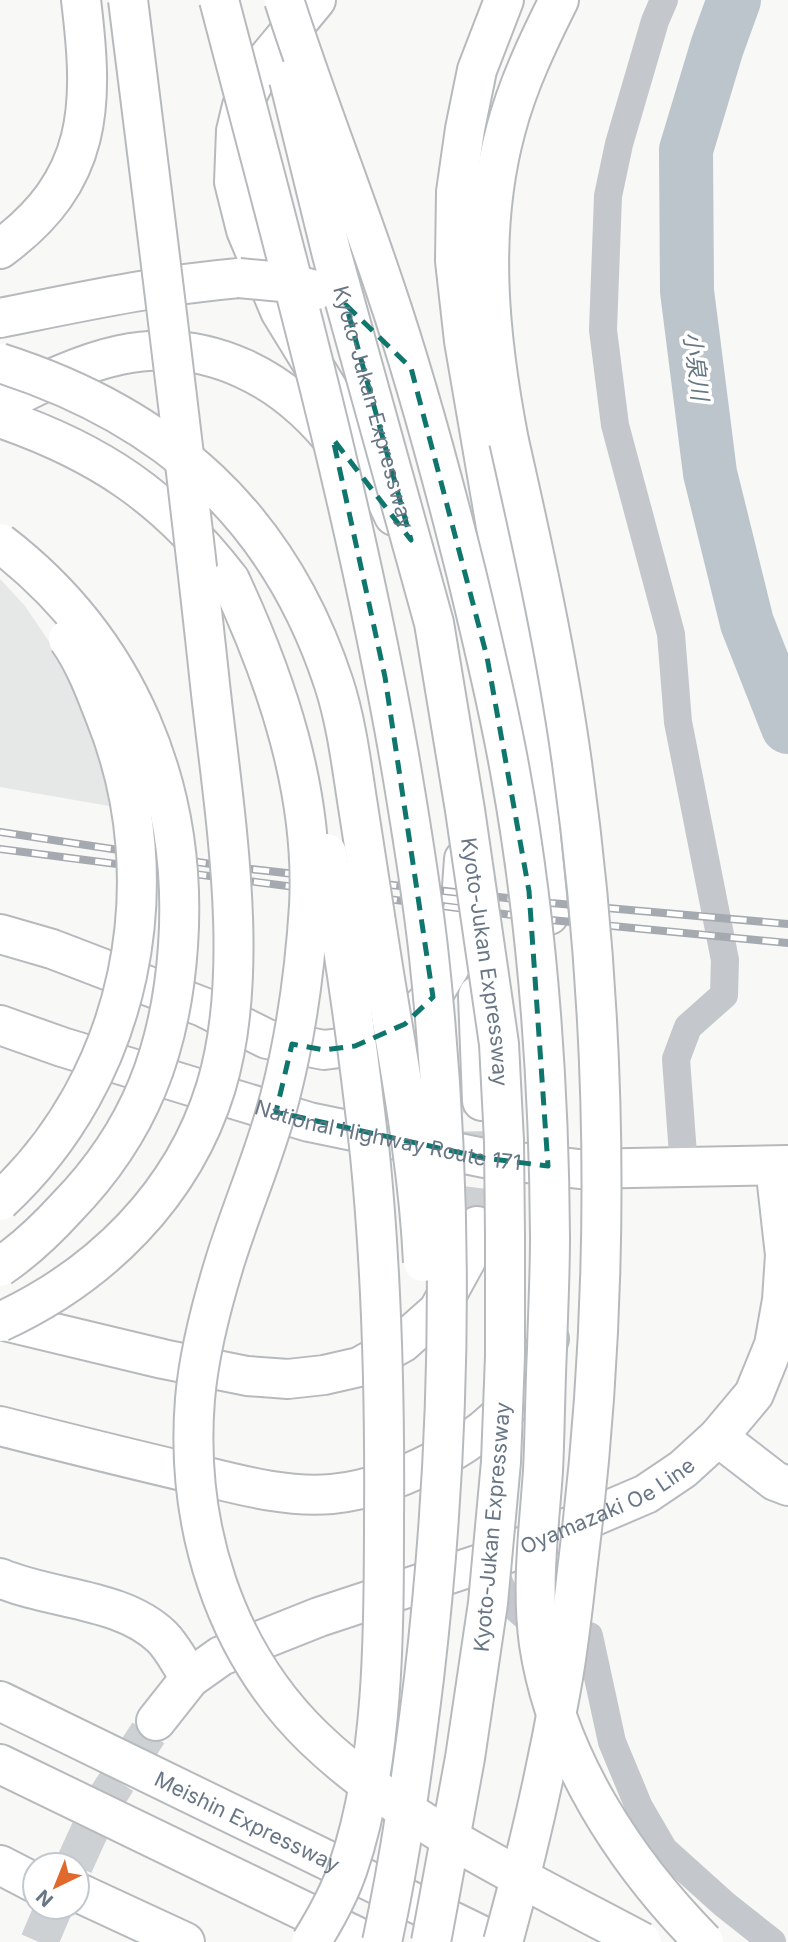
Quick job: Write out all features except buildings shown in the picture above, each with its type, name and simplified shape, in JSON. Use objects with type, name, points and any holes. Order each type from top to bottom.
[{"type":"main road","points":[[0,249],[23,232],[52,201],[72,165],[84,129],[89,88],[81,0]]},
{"type":"main road","points":[[0,1321],[54,1294],[105,1257],[135,1227],[165,1188],[188,1154],[210,1107],[223,1060],[231,1010],[233,936],[228,853],[183,437],[128,0]]},
{"type":"main road","name":"Kyoto-Jukan Expressway","points":[[219,0],[311,347],[348,501],[385,677],[429,954],[440,1076],[447,1221],[447,1362],[442,1487],[416,1747],[394,1887],[382,1942]]},
{"type":"main road","name":"Kyoto-Jukan Expressway","points":[[269,0],[332,255],[434,623],[465,810],[499,1044],[505,1236],[502,1462],[486,1616],[465,1758],[432,1942]]},
{"type":"main road","points":[[284,0],[386,289],[433,438],[487,657],[519,824],[541,1007],[547,1140],[550,1254],[543,1464],[536,1575],[538,1640],[544,1668],[568,1742],[605,1816],[646,1877],[676,1914],[704,1942]]},
{"type":"main road","points":[[316,0],[263,64],[242,106],[236,131],[233,181],[246,230],[280,311],[353,430],[398,526],[446,645],[469,788],[482,1101]]},
{"type":"main road","points":[[504,0],[477,70],[465,129],[456,192],[455,261],[464,341],[518,655],[534,766],[549,910],[561,1084]]},
{"type":"main road","points":[[503,1942],[541,1791],[562,1686],[585,1504],[595,1396],[600,1285],[599,1100],[586,882],[572,762],[552,641],[497,379],[489,276],[490,226],[495,180],[506,129],[521,83],[559,0]]},
{"type":"main road","points":[[0,318],[130,292],[239,278],[303,286],[340,300],[400,353],[454,429],[477,480],[497,540]]},
{"type":"main road","points":[[0,404],[75,370],[121,355],[169,352],[205,355],[235,363],[296,401],[331,437],[398,526]]},
{"type":"main road","points":[[0,363],[79,393],[120,413],[198,469],[261,538],[289,580],[314,631],[334,685],[349,749],[403,1084],[421,1224],[429,1376],[431,1614]]},
{"type":"main road","points":[[0,418],[76,449],[125,477],[168,510],[205,547],[259,626],[282,675],[313,773],[344,949],[370,1156],[378,1260],[384,1582],[379,1692],[371,1766],[360,1822],[348,1868],[330,1911],[311,1942]]},
{"type":"main road","points":[[0,543],[54,590],[91,634],[121,681],[147,733],[166,791],[177,848],[181,905],[172,1012],[160,1056],[143,1101],[118,1145],[88,1186],[51,1225],[0,1266]]},
{"type":"main road","points":[[0,559],[48,610],[72,644],[115,739],[128,789],[135,837],[137,887],[135,937],[126,986],[113,1031],[93,1078],[69,1120],[38,1163],[0,1201]]},
{"type":"main road","points":[[230,580],[254,630],[291,744],[303,799],[309,851],[309,901],[304,962],[291,1054],[264,1152],[220,1280],[202,1350],[195,1395],[195,1485],[211,1569],[228,1614],[251,1657],[302,1725],[344,1765],[387,1797],[493,1862],[642,1942]]},
{"type":"main road","points":[[0,934],[52,948],[203,1007],[267,1039],[324,1050],[355,1046],[405,1024],[432,998],[450,967],[459,929],[469,788]]},
{"type":"main road","name":"National Highway Route 171","points":[[0,1026],[309,1122],[484,1158],[579,1169],[781,1165]]},
{"type":"main road","name":"Oyamazaki Oe Line","points":[[156,1721],[190,1678],[221,1656],[257,1640],[489,1561],[646,1494],[683,1469],[718,1437],[754,1394],[774,1345],[782,1300],[785,1255],[781,1165]]},
{"type":"main road","points":[[0,1321],[247,1376],[324,1376],[359,1367],[402,1343],[438,1311],[466,1260],[477,1226]]},
{"type":"main road","points":[[0,1426],[235,1484],[285,1493],[331,1494],[375,1487],[421,1469],[473,1439],[512,1405],[538,1367],[555,1324],[562,1280],[563,1228]]},
{"type":"main road","points":[[718,1437],[775,1480],[788,1486]]},
{"type":"main road","points":[[0,1578],[22,1587],[128,1613],[162,1638],[190,1678]]},
{"type":"main road","name":"Meishin Expressway","points":[[0,1701],[495,1942]]},
{"type":"main road","points":[[0,1764],[368,1942]]},
{"type":"main road","points":[[0,1857],[21,1867]]},
{"type":"main road","points":[[0,1865],[21,1876]]},
{"type":"main road","points":[[91,1898],[185,1942]]},
{"type":"main road","points":[[91,1912],[150,1942]]},
{"type":"street","points":[[664,0],[620,144],[608,196],[603,330],[615,425],[671,634],[678,722],[725,960],[724,995],[688,1027],[676,1059],[684,1168]]},
{"type":"street","points":[[489,1561],[508,1601],[533,1623],[589,1636],[612,1742],[639,1807],[664,1850],[724,1904],[772,1942]]},
{"type":"highlighted area","points":[[346,305],[411,368],[487,657],[529,891],[548,1166],[484,1158],[276,1112],[292,1044],[324,1050],[355,1046],[405,1024],[433,997],[385,677],[333,439],[411,540]]},
{"type":"shaded area","points":[[0,579],[25,606],[54,649],[79,696],[98,745],[109,806],[0,787]]},
{"type":"waterway","name":"小泉川","points":[[734,0],[686,150],[687,291],[710,473],[747,623],[788,727]]},
{"type":"tunnel","points":[[477,1226],[483,1173],[482,1101]]},
{"type":"tunnel","points":[[80,1851],[101,1806],[156,1721]]},
{"type":"tunnel","points":[[39,1942],[48,1921]]},
{"type":"railway","points":[[0,832],[224,866],[551,903],[788,924]]},
{"type":"railway","points":[[0,849],[551,920],[788,943]]}]
